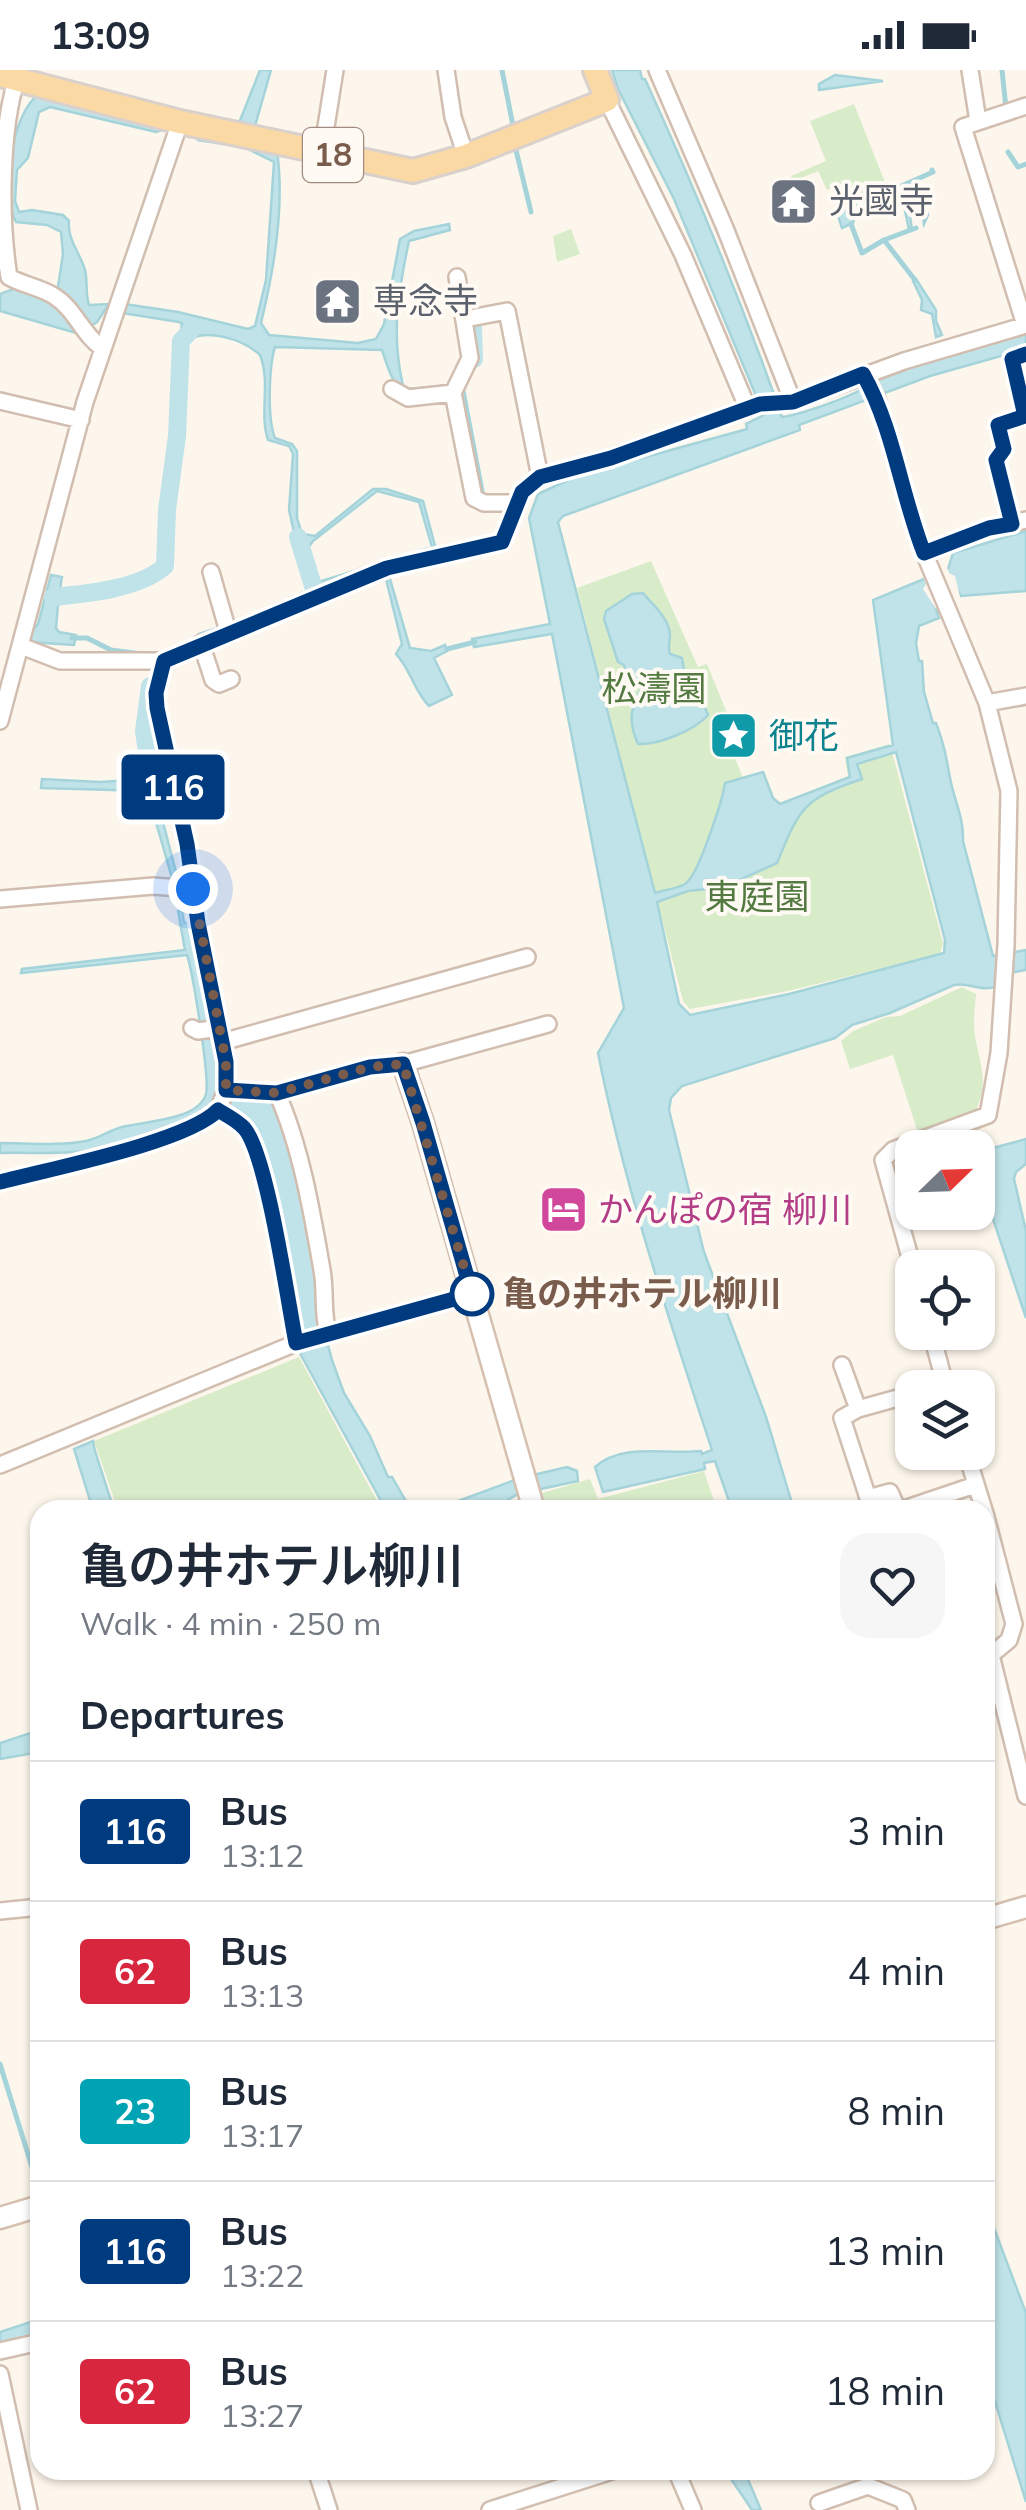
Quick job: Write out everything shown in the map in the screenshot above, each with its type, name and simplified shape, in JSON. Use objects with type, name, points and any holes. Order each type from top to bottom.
[{"type":"main road","points":[[595,70],[607,100]]},
{"type":"main road","name":"18","points":[[8,76],[180,122],[413,172],[513,139],[607,100]]},
{"type":"street","points":[[322,152],[335,70]]},
{"type":"street","points":[[446,70],[453,117],[466,156]]},
{"type":"street","points":[[657,70],[725,228],[786,404]]},
{"type":"street","points":[[970,70],[978,121]]},
{"type":"street","points":[[8,76],[10,97],[2,159],[9,277],[54,296],[80,321],[90,340],[102,348]]},
{"type":"street","points":[[607,100],[754,407]]},
{"type":"street","points":[[22,638],[60,661],[164,661],[201,643],[225,624],[385,569],[502,542],[517,503],[529,483],[540,477],[611,458],[754,407],[786,404],[869,385],[1026,325],[962,127],[1026,106]]},
{"type":"street","points":[[0,721],[80,420],[180,122]]},
{"type":"street","points":[[457,277],[470,358],[454,388],[479,501],[517,503]]},
{"type":"street","points":[[465,319],[507,311],[540,477]]},
{"type":"street","points":[[927,560],[989,528],[1019,522],[996,460],[1004,449],[998,425],[1026,416],[1012,359],[1026,354]]},
{"type":"street","points":[[869,385],[927,560],[987,703],[1008,791],[1005,962],[999,1053],[988,1115],[892,1150],[883,1160],[908,1250]]},
{"type":"street","points":[[392,390],[408,398],[454,388]]},
{"type":"street","points":[[0,401],[80,420]]},
{"type":"street","points":[[211,572],[225,624]]},
{"type":"street","points":[[201,643],[214,680],[219,684],[232,679]]},
{"type":"street","points":[[0,1182],[132,1148],[196,1126],[218,1110],[226,1090],[209,1031],[187,844],[157,708],[156,693],[164,661]]},
{"type":"street","points":[[987,703],[1026,696]]},
{"type":"street","points":[[1008,791],[1026,789]]},
{"type":"street","points":[[0,899],[153,886],[193,889]]},
{"type":"street","points":[[209,1031],[527,957]]},
{"type":"street","points":[[226,1090],[277,1093],[548,1024]]},
{"type":"street","points":[[403,1064],[531,1500]]},
{"type":"street","points":[[277,1093],[290,1122],[323,1274],[328,1334]]},
{"type":"street","points":[[218,1110],[244,1128],[254,1148],[280,1253],[296,1343]]},
{"type":"street","points":[[0,1466],[296,1343],[472,1294]]},
{"type":"street","points":[[842,1366],[858,1409]]},
{"type":"street","points":[[894,1500],[890,1492],[868,1498],[842,1418],[895,1399]]},
{"type":"street","points":[[971,1470],[981,1500]]},
{"type":"street","points":[[930,1500],[975,1485]]},
{"type":"street","points":[[995,1550],[1014,1624],[1009,1640],[995,1652]]},
{"type":"street","points":[[995,1669],[1021,1757],[1026,1796]]},
{"type":"street","points":[[995,1916],[1026,1906]]},
{"type":"street","points":[[0,1911],[30,1908]]},
{"type":"street","points":[[0,2218],[30,2209]]},
{"type":"street","points":[[0,2350],[30,2344]]},
{"type":"street","points":[[0,2374],[5,2428],[29,2510]]},
{"type":"street","points":[[319,2480],[329,2510]]},
{"type":"street","points":[[490,2510],[585,2480]]},
{"type":"street","points":[[680,2480],[693,2510]]},
{"type":"street","points":[[818,2504],[868,2486],[903,2500],[907,2510]]},
{"type":"street","points":[[551,2492],[556,2510]]},
{"type":"green space","points":[[854,104],[886,185],[878,188],[881,196],[873,199],[875,204],[853,213],[841,184],[827,190],[818,171],[793,181],[791,176],[826,161],[810,121]]},
{"type":"green space","points":[[571,229],[580,254],[557,262],[553,236]]},
{"type":"green space","name":"東庭園","points":[[651,561],[698,667],[707,664],[727,713],[719,718],[743,778],[764,771],[779,804],[848,776],[845,757],[890,744],[943,943],[940,954],[788,991],[690,1009],[683,1001],[577,588]]},
{"type":"green space","points":[[962,987],[976,994],[974,1031],[983,1082],[976,1110],[917,1130],[893,1055],[850,1069],[841,1041],[853,1031],[886,1017],[900,1016]]},
{"type":"green space","points":[[299,1357],[377,1500],[115,1500],[94,1441]]},
{"type":"green space","points":[[704,1471],[714,1500],[544,1500],[542,1493],[590,1479],[598,1499]]},
{"type":"water","points":[[260,70],[271,70],[255,126],[239,123]]},
{"type":"water","points":[[612,70],[640,70],[645,79],[718,247],[782,417],[853,394],[883,373],[1026,331],[1026,349],[930,376],[799,425],[800,430],[563,516],[558,522],[655,893],[682,886],[690,878],[709,836],[725,783],[763,772],[773,798],[780,804],[850,777],[847,758],[893,745],[873,600],[948,569],[953,553],[1026,531],[1026,591],[961,596],[958,591],[933,601],[939,618],[919,626],[916,643],[922,661],[924,692],[943,744],[993,956],[1026,950],[1026,970],[998,975],[998,986],[992,988],[954,985],[852,1025],[835,1038],[682,1086],[671,1098],[669,1110],[704,1252],[766,1417],[791,1500],[729,1500],[715,1461],[704,1463],[705,1469],[603,1492],[595,1467],[606,1459],[631,1452],[702,1454],[712,1450],[635,1204],[598,1053],[624,1008],[552,634],[474,647],[472,639],[550,624],[529,518],[538,494],[577,476],[747,429],[746,424],[764,415],[674,199]],"holes":[[[896,752],[945,940],[944,953],[789,994],[690,1015],[679,1004],[657,902],[688,891],[724,887],[777,863],[806,808],[827,793],[862,779],[857,764]]]},
{"type":"water","points":[[835,75],[883,81],[819,90],[819,84]]},
{"type":"water","points":[[40,93],[162,126],[163,130],[156,132],[50,107],[39,112],[28,158],[17,170],[15,201],[19,212],[63,215],[69,221],[72,240],[85,270],[89,305],[109,304],[89,327],[81,313],[57,293],[63,254],[61,232],[47,225],[16,222],[11,209],[9,174],[15,135],[30,103]]},
{"type":"water","points":[[196,135],[277,151],[277,238],[261,323],[269,335],[358,343],[376,339],[384,324],[400,239],[414,231],[449,224],[450,230],[409,241],[397,313],[399,367],[403,386],[408,389],[463,384],[484,495],[477,496],[457,396],[414,395],[399,389],[382,350],[275,347],[270,379],[271,418],[275,438],[292,444],[297,451],[297,518],[302,534],[315,536],[373,489],[386,489],[423,501],[437,553],[232,627],[232,623],[314,588],[315,583],[432,547],[419,502],[377,491],[313,541],[300,559],[289,510],[293,454],[289,446],[268,440],[264,419],[265,376],[260,355],[244,344],[213,335],[179,341],[179,322],[122,313],[124,304],[248,329],[255,326],[266,280],[274,162],[244,147],[198,140]]},
{"type":"water","points":[[907,183],[911,197],[924,204],[928,215],[924,224],[923,216],[909,209],[912,230],[903,201],[908,197]]},
{"type":"water","points":[[888,192],[862,208],[853,223],[842,228],[837,213]]},
{"type":"water","points":[[916,279],[936,310],[942,335],[936,337],[932,314],[921,310],[922,300],[913,281]]},
{"type":"water","points":[[16,288],[54,305],[83,335],[0,311],[0,294]]},
{"type":"water","points":[[51,575],[62,577],[63,592],[73,593],[73,599],[58,605],[56,628],[76,635],[74,645],[29,642]]},
{"type":"water","points":[[386,579],[390,579],[410,648],[431,651],[445,645],[447,651],[434,658],[452,695],[429,706],[396,654],[402,644]]},
{"type":"water","points":[[643,593],[668,625],[670,654],[682,658],[684,671],[675,695],[688,690],[700,696],[708,715],[676,736],[638,744],[632,713],[644,684],[641,679],[628,679],[604,619],[606,611],[632,594]]},
{"type":"water","points":[[144,731],[179,884],[174,885],[147,791],[41,788],[42,779],[146,779]]},
{"type":"water","points":[[182,910],[184,923],[191,922],[216,1033],[221,1075],[220,1089],[213,1102],[184,1123],[125,1143],[81,1152],[0,1153],[0,1143],[86,1141],[122,1127],[181,1115],[201,1103],[206,1094],[206,1068],[187,955],[21,973],[22,969],[185,950],[178,911]]},
{"type":"water","points":[[228,1095],[271,1099],[283,1116],[318,1271],[320,1316],[332,1360],[344,1393],[370,1436],[388,1477],[392,1477],[405,1500],[381,1500],[301,1355],[268,1182],[227,1111]]},
{"type":"water","points":[[1026,1139],[1026,1164],[1014,1179],[1026,1231],[1026,1318],[995,1225],[995,1147]]},
{"type":"water","points":[[93,1441],[111,1500],[90,1500],[74,1449]]},
{"type":"water","points":[[567,1467],[577,1471],[578,1481],[518,1494],[508,1500],[461,1500],[520,1478]]},
{"type":"water","points":[[30,1733],[30,1754],[0,1759],[0,1743]]},
{"type":"water","points":[[995,2231],[1026,2313],[1026,2502],[995,2401]]},
{"type":"water","points":[[30,2322],[30,2338],[0,2345],[0,2332]]},
{"type":"water","points":[[732,2480],[748,2480],[761,2510],[752,2510]]},
{"type":"pier","points":[[945,561],[949,573],[955,576],[960,597],[939,604],[936,609],[923,589],[926,584],[922,574],[943,566]]},
{"type":"waterway","points":[[502,70],[514,131]]},
{"type":"waterway","points":[[1002,70],[1006,108]]},
{"type":"waterway","points":[[514,142],[531,212]]},
{"type":"waterway","points":[[1008,152],[1018,167],[1026,164]]},
{"type":"waterway","points":[[888,192],[932,170]]},
{"type":"waterway","points":[[851,224],[862,253],[884,240],[915,280]]},
{"type":"waterway","points":[[884,240],[916,228]]},
{"type":"waterway","points":[[473,326],[474,359]]},
{"type":"waterway","points":[[53,597],[127,585],[165,566],[181,341],[194,327]]},
{"type":"waterway","points":[[298,537],[314,589]]},
{"type":"waterway","points":[[200,635],[222,628]]},
{"type":"waterway","points":[[72,638],[87,638],[111,650],[142,654]]},
{"type":"waterway","points":[[447,649],[475,642]]},
{"type":"waterway","points":[[147,752],[144,731],[150,686]]},
{"type":"waterway","points":[[0,2064],[30,2161]]},
{"type":"bus line","name":"116","points":[[0,1182],[132,1148],[196,1126],[218,1110],[244,1128],[254,1148],[280,1253],[296,1343],[472,1294],[403,1064],[370,1067],[277,1093],[226,1090],[226,1062],[198,923],[187,844],[157,708],[156,693],[164,661],[387,568],[502,542],[522,492],[540,477],[611,458],[760,404],[778,406],[793,402],[863,374],[878,400],[924,553],[989,528],[1012,524],[996,460],[1004,449],[998,425],[1025,416],[1012,359],[1026,354]]},
{"type":"place","name":"光國寺","points":[[794,201]]},
{"type":"place","name":"専念寺","points":[[338,301]]},
{"type":"place","name":"御花","points":[[734,736]]},
{"type":"place","name":"かんぽの宿 柳川","points":[[563,1210]]},
{"type":"place","name":"亀の井ホテル柳川","points":[[472,1294]]},
{"type":"route","points":[[193,889],[226,1062],[226,1090],[277,1093],[370,1067],[403,1064],[472,1294]]},
{"type":"park label","name":"松濤園","points":[[654,689]]}]
